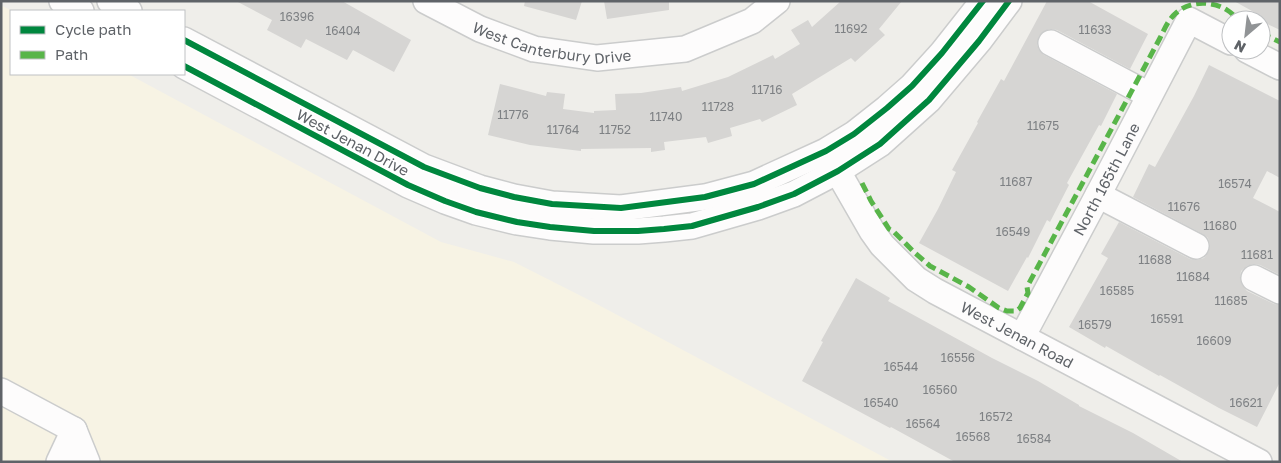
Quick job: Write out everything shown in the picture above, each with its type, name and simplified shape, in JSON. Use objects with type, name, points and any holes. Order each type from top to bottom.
[{"type":"street","points":[[62,1],[79,10]]},
{"type":"street","points":[[121,7],[143,1]]},
{"type":"street","name":"West Canterbury Drive","points":[[426,1],[480,29],[534,49],[597,58],[685,49],[752,21],[778,1]]},
{"type":"street","points":[[832,161],[854,134],[912,86],[942,53],[984,1]]},
{"type":"street","points":[[723,205],[754,184],[832,161],[880,144],[929,100],[979,41],[1009,1]]},
{"type":"street","name":"North 165th Lane","points":[[1022,338],[1189,20],[1221,37]]},
{"type":"street","name":"West Jenan Drive","points":[[185,41],[424,167],[480,188],[552,204],[621,208],[688,200],[723,205]]},
{"type":"street","points":[[1051,43],[1149,96]]},
{"type":"street","points":[[1266,60],[1280,67]]},
{"type":"street","name":"West Jenan Drive","points":[[185,67],[408,185],[476,212],[542,226],[594,231],[638,231],[692,226],[723,205]]},
{"type":"street","name":"West Jenan Road","points":[[832,161],[872,231],[898,263],[916,280],[1022,338],[1260,462]]},
{"type":"street","points":[[1098,195],[1196,246]]},
{"type":"street","points":[[1254,278],[1280,291]]},
{"type":"street","points":[[1,391],[74,430],[87,462]]},
{"type":"street","points":[[60,462],[74,430]]},
{"type":"shaded area","points":[[1,5],[10,10],[10,75],[130,75],[441,242],[514,262],[893,462],[1,462]]},
{"type":"building","points":[[236,1],[342,1],[411,40],[394,72],[353,50],[347,60],[306,39],[301,48],[267,30],[272,20]]},
{"type":"building","points":[[525,1],[582,1],[576,20],[524,6]]},
{"type":"building","points":[[604,1],[669,1],[669,10],[607,19]]},
{"type":"building","points":[[841,1],[902,1],[879,29],[885,35],[855,62],[851,58],[792,94],[797,105],[762,122],[760,119],[730,128],[732,136],[708,143],[706,137],[664,142],[665,150],[651,152],[651,148],[581,149],[581,151],[530,145],[488,135],[500,84],[546,96],[547,92],[565,94],[563,109],[594,113],[594,111],[616,110],[615,94],[641,93],[681,87],[682,91],[728,77],[773,55],[775,59],[800,44],[791,30],[808,20],[812,27]]},
{"type":"building","points":[[1047,1],[1088,1],[1148,34],[1130,69],[1057,30],[1050,29],[1044,31],[1039,36],[1037,44],[1039,50],[1044,55],[1117,94],[1101,126],[1099,125],[1067,183],[1069,185],[1050,222],[1047,220],[1028,258],[1008,291],[919,243],[956,172],[952,170],[977,122],[1001,79],[1004,81]]},
{"type":"building","points":[[1234,1],[1280,1],[1280,30],[1271,26],[1271,10],[1250,10]]},
{"type":"building","points":[[1209,65],[1280,101],[1280,178],[1267,171],[1253,198],[1280,212],[1280,275],[1260,265],[1253,264],[1241,271],[1240,278],[1242,285],[1247,291],[1280,305],[1280,382],[1257,427],[1106,346],[1105,348],[1069,327],[1108,258],[1101,254],[1119,222],[1190,259],[1204,258],[1208,253],[1210,245],[1208,238],[1203,234],[1133,197],[1149,164],[1155,167]]},
{"type":"building","points":[[856,278],[890,298],[888,301],[1038,381],[1079,406],[1133,433],[1183,462],[955,462],[802,381],[823,342],[821,341]]},
{"type":"marked path","points":[[862,183],[889,229],[930,266],[969,287],[999,308],[1007,311],[1016,311],[1020,308],[1028,293],[1027,287],[1170,19],[1186,6],[1193,4],[1207,3],[1227,10]]},
{"type":"marked path","points":[[1271,38],[1280,42]]},
{"type":"cycle path","points":[[185,41],[424,167],[480,188],[514,197],[552,204],[621,208],[705,197],[754,184],[826,151],[854,134],[912,86],[942,53],[983,1]]},
{"type":"cycle path","points":[[185,67],[408,185],[476,212],[517,222],[594,231],[664,229],[692,226],[758,207],[794,194],[838,171],[880,144],[929,100],[979,41],[1009,1]]}]
